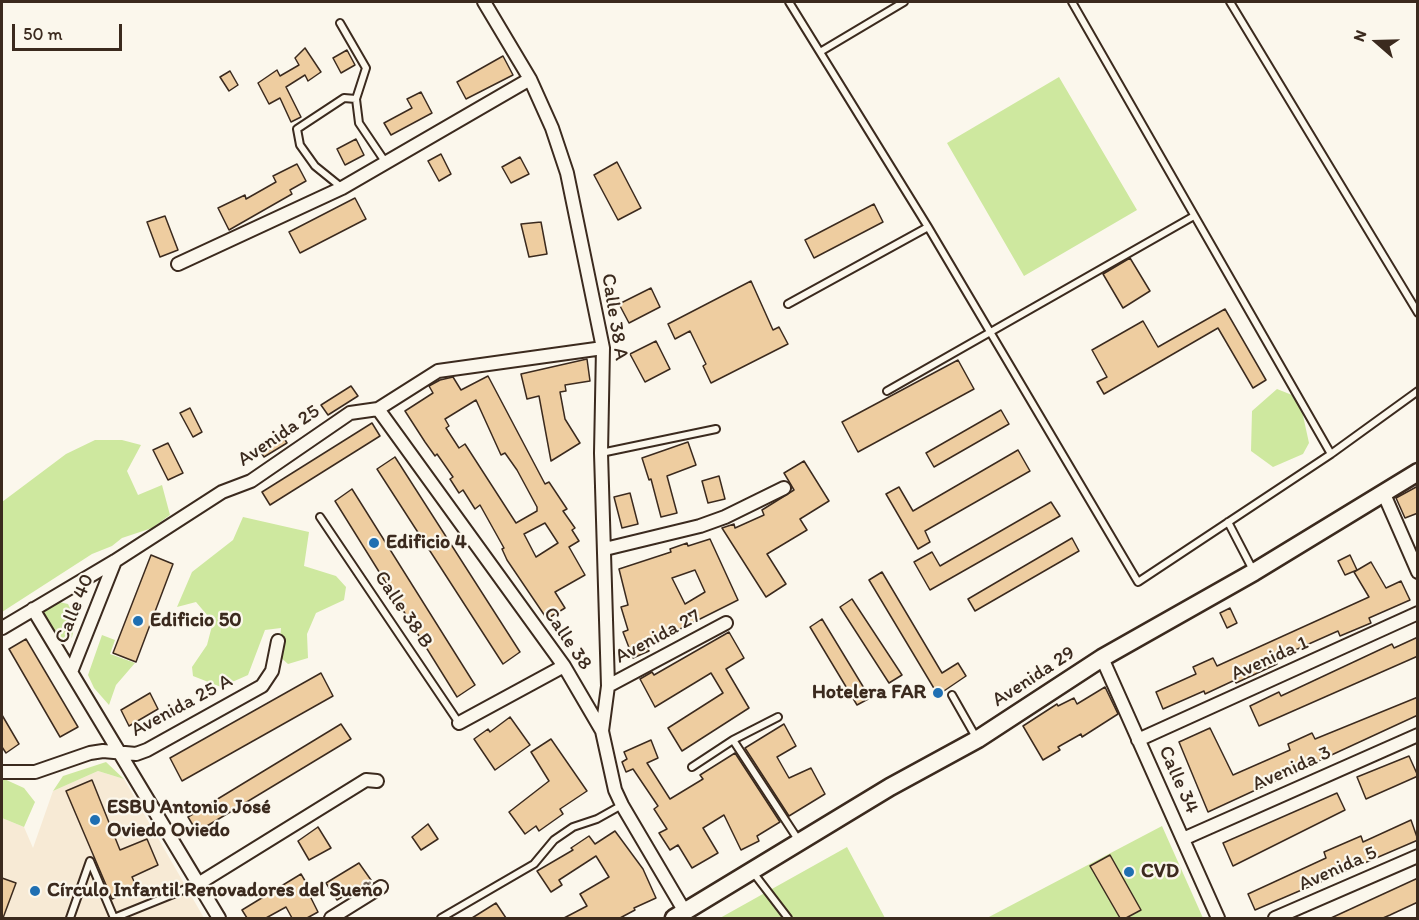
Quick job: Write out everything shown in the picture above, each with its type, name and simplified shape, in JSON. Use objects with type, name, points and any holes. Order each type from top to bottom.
[{"type":"main road","name":"Avenida 29","points":[[680,915],[890,787],[978,739],[1102,658],[1254,572],[1418,472]]},
{"type":"street","name":"Calle 38 A","points":[[484,2],[530,79],[552,128],[567,173],[603,348],[602,453],[608,686],[602,731]]},
{"type":"street","points":[[178,264],[342,188],[387,164],[530,79]]},
{"type":"street","name":"Avenida 25","points":[[2,628],[115,561],[222,492],[251,481],[350,413],[378,410],[438,371],[603,348]]},
{"type":"street","name":"Calle 38","points":[[378,410],[564,666],[602,731],[615,790],[680,915]]},
{"type":"street","points":[[605,549],[700,526],[725,517],[784,488]]},
{"type":"street","points":[[1383,492],[1418,572]]},
{"type":"street","name":"Calle 40","points":[[71,672],[115,561]]},
{"type":"street","name":"Calle 40","points":[[33,609],[219,918]]},
{"type":"street","name":"Avenida 1","points":[[1138,740],[1418,613]]},
{"type":"street","name":"Avenida 27","points":[[608,686],[726,623]]},
{"type":"street","name":"Avenida 25 A","points":[[2,772],[35,772],[103,751],[120,755],[136,754],[147,750],[262,686],[272,670],[278,641]]},
{"type":"street","name":"Calle 34","points":[[1102,658],[1218,918]]},
{"type":"street","points":[[459,723],[564,666]]},
{"type":"street","name":"Avenida 3","points":[[1183,839],[1418,735]]},
{"type":"street","points":[[198,884],[366,780],[377,781]]},
{"type":"street","name":"Avenida 5","points":[[1275,918],[1418,856]]},
{"type":"street","points":[[331,918],[381,888]]},
{"type":"lane","points":[[789,2],[928,227],[1138,582],[1330,454],[1418,391]]},
{"type":"lane","points":[[820,52],[904,2]]},
{"type":"lane","points":[[1072,2],[1330,454]]},
{"type":"lane","points":[[1230,2],[1418,313]]},
{"type":"lane","points":[[340,23],[366,68],[356,99],[359,123],[387,164]]},
{"type":"lane","points":[[342,188],[315,166],[300,145],[297,129],[344,98],[356,99]]},
{"type":"lane","points":[[887,391],[1194,216]]},
{"type":"lane","points":[[788,304],[928,227]]},
{"type":"lane","points":[[602,453],[716,429]]},
{"type":"lane","name":"Calle 38 B","points":[[320,517],[459,723]]},
{"type":"lane","points":[[1228,522],[1254,572]]},
{"type":"lane","points":[[952,695],[978,739]]},
{"type":"lane","points":[[692,767],[734,740],[778,717]]},
{"type":"lane","points":[[734,740],[800,841]]},
{"type":"lane","points":[[441,918],[534,864],[554,840],[573,827],[597,819],[622,806]]},
{"type":"lane","points":[[70,918],[90,861],[114,918],[198,884]]},
{"type":"lane","points":[[752,871],[788,918]]},
{"type":"shaded area","name":"ESBU Antonio José Oviedo Oviedo","points":[[98,771],[124,779],[204,918],[2,918],[2,818],[24,827],[33,848],[53,791]]},
{"type":"green space","points":[[1059,77],[1137,210],[1024,276],[947,143]]},
{"type":"green space","points":[[1277,389],[1292,395],[1302,411],[1309,443],[1303,454],[1273,467],[1251,451],[1252,411]]},
{"type":"green space","points":[[95,440],[122,440],[141,445],[127,471],[138,495],[162,485],[170,515],[152,528],[122,538],[112,546],[92,554],[2,612],[2,502],[66,454]]},
{"type":"green space","points":[[243,517],[309,532],[304,566],[336,576],[346,587],[344,600],[316,613],[307,634],[308,658],[288,664],[279,656],[281,628],[265,630],[248,675],[221,687],[193,676],[192,667],[207,645],[213,622],[196,602],[177,607],[192,572],[233,540]]},
{"type":"green space","points":[[59,602],[68,604],[76,620],[72,637],[66,643],[61,644],[42,613]]},
{"type":"green space","points":[[102,635],[115,640],[110,654],[135,663],[116,685],[109,705],[94,688],[88,675]]},
{"type":"green space","points":[[106,762],[124,779],[98,771],[53,791],[63,776]]},
{"type":"green space","points":[[2,778],[24,788],[35,802],[24,827],[2,818]]},
{"type":"green space","name":"CVD","points":[[1162,826],[1203,918],[987,918]]},
{"type":"green space","points":[[847,847],[885,918],[720,918]]},
{"type":"building","points":[[305,48],[321,72],[308,81],[305,75],[286,87],[301,117],[291,122],[280,98],[269,104],[258,83],[277,70],[280,76],[299,65],[295,58]]},
{"type":"building","points":[[347,50],[355,65],[341,73],[333,58]]},
{"type":"building","points":[[503,56],[513,75],[466,99],[457,82]]},
{"type":"building","points":[[230,71],[238,85],[229,91],[220,77]]},
{"type":"building","points":[[421,92],[432,113],[391,135],[384,123],[412,108],[407,99]]},
{"type":"building","points":[[356,139],[364,155],[345,165],[337,149]]},
{"type":"building","points":[[441,154],[451,174],[439,181],[428,161]]},
{"type":"building","points":[[520,157],[529,174],[511,183],[502,167]]},
{"type":"building","points":[[617,162],[641,208],[618,220],[594,175]]},
{"type":"building","points":[[297,164],[306,181],[290,190],[292,194],[229,230],[218,208],[245,195],[246,199],[276,182],[273,176]]},
{"type":"building","points":[[355,198],[366,219],[300,253],[289,232]]},
{"type":"building","points":[[874,204],[883,222],[814,258],[805,240]]},
{"type":"building","points":[[165,216],[178,250],[160,257],[147,222]]},
{"type":"building","points":[[541,222],[547,254],[529,257],[521,224]]},
{"type":"building","points":[[1130,258],[1150,291],[1123,308],[1103,274]]},
{"type":"building","points":[[751,281],[773,330],[779,327],[788,344],[711,383],[703,366],[706,364],[690,331],[675,339],[668,324]]},
{"type":"building","points":[[651,288],[660,307],[629,323],[619,304]]},
{"type":"building","points":[[1225,309],[1266,380],[1253,388],[1218,328],[1104,394],[1097,382],[1107,377],[1092,350],[1143,321],[1158,347]]},
{"type":"building","points":[[656,341],[670,369],[645,382],[630,354]]},
{"type":"building","points":[[587,359],[590,381],[565,385],[566,391],[560,392],[565,419],[580,443],[551,461],[539,396],[527,399],[521,374]]},
{"type":"building","points":[[958,360],[974,389],[858,452],[842,422]]},
{"type":"building","points":[[488,376],[545,484],[549,482],[567,509],[563,511],[575,528],[572,530],[579,541],[569,547],[585,575],[555,592],[565,608],[547,619],[507,560],[502,549],[504,548],[480,505],[475,509],[463,490],[459,493],[450,479],[453,477],[437,454],[435,456],[405,411],[433,393],[429,386],[440,380],[453,377],[461,390]],"holes":[[[476,400],[501,455],[505,453],[517,470],[537,507],[537,511],[516,523],[465,444],[459,448],[446,428],[449,426],[445,419]],[[545,523],[558,543],[536,557],[524,534]]]},
{"type":"building","points":[[351,386],[358,396],[328,415],[321,405]]},
{"type":"building","points":[[190,408],[202,432],[193,437],[180,413]]},
{"type":"building","points":[[1001,410],[1009,424],[934,467],[926,453]]},
{"type":"building","points":[[372,423],[380,436],[270,505],[262,492]]},
{"type":"building","points":[[281,433],[287,443],[264,457],[258,448]]},
{"type":"building","points":[[688,442],[696,465],[667,476],[677,513],[661,517],[651,479],[649,480],[642,458]]},
{"type":"building","points":[[168,443],[183,473],[168,480],[153,450]]},
{"type":"building","points":[[1018,450],[1030,471],[925,531],[930,542],[918,549],[886,494],[899,487],[913,511]]},
{"type":"building","points":[[395,457],[520,652],[503,664],[377,469]]},
{"type":"building","points":[[804,461],[829,501],[800,519],[807,530],[767,554],[786,584],[766,597],[722,528],[734,524],[735,528],[764,515],[762,510],[794,490],[784,473]]},
{"type":"building","points":[[719,476],[725,499],[708,503],[702,481]]},
{"type":"building","points":[[1418,486],[1418,513],[1405,518],[1396,498]]},
{"type":"building","points":[[352,489],[475,685],[457,697],[335,501]]},
{"type":"building","points":[[630,493],[638,524],[622,528],[614,497]]},
{"type":"building","points":[[1051,502],[1060,516],[930,590],[914,562],[932,552],[940,566]]},
{"type":"building","points":[[1072,538],[1079,551],[975,611],[968,599]]},
{"type":"building","points":[[710,539],[738,600],[646,646],[649,651],[633,658],[623,632],[628,630],[621,607],[628,605],[619,569],[671,552],[670,549],[687,543],[688,546]],"holes":[[[695,570],[705,592],[685,604],[672,578]]]},
{"type":"building","name":"Edificio 50","points":[[151,555],[173,564],[136,662],[113,653]]},
{"type":"building","points":[[1350,555],[1357,570],[1345,575],[1338,561]]},
{"type":"building","points":[[1371,562],[1386,588],[1401,581],[1410,600],[1369,618],[1371,623],[1340,636],[1338,631],[1275,659],[1277,664],[1236,683],[1235,680],[1205,694],[1204,691],[1163,709],[1156,692],[1196,674],[1193,667],[1213,658],[1217,666],[1369,597],[1354,572]]},
{"type":"building","points":[[882,572],[942,673],[958,663],[966,676],[938,695],[869,580]]},
{"type":"building","points":[[852,599],[902,675],[889,683],[840,607]]},
{"type":"building","points":[[1230,608],[1237,623],[1227,628],[1220,613]]},
{"type":"building","points":[[822,619],[870,698],[857,705],[810,627]]},
{"type":"building","points":[[729,632],[744,658],[726,669],[749,708],[682,751],[668,728],[723,693],[711,673],[655,707],[640,679],[652,672],[654,675]]},
{"type":"building","points":[[1418,637],[1418,656],[1259,726],[1250,706],[1279,692],[1281,696],[1392,644],[1394,648]]},
{"type":"building","points":[[26,639],[78,727],[60,737],[9,649]]},
{"type":"building","points":[[321,673],[333,696],[182,781],[170,758]]},
{"type":"building","points":[[1105,687],[1118,714],[1082,737],[1081,734],[1058,747],[1060,750],[1043,760],[1023,726],[1057,704],[1058,706],[1074,698],[1077,704]]},
{"type":"building","points":[[150,693],[158,709],[129,726],[121,710]]},
{"type":"building","points":[[1418,697],[1418,715],[1208,812],[1179,742],[1210,728],[1233,775],[1290,750],[1288,744],[1312,733],[1315,739]]},
{"type":"building","points":[[2,715],[19,744],[6,753],[2,747]]},
{"type":"building","points":[[510,717],[530,745],[495,770],[474,739],[488,729],[490,732]]},
{"type":"building","points":[[341,724],[351,739],[197,832],[188,817]]},
{"type":"building","points":[[784,724],[796,746],[777,757],[789,778],[811,768],[825,794],[789,816],[745,748]]},
{"type":"building","points":[[551,739],[587,791],[560,809],[563,814],[539,831],[536,826],[525,834],[509,812],[549,781],[531,752]]},
{"type":"building","points":[[651,740],[658,758],[647,763],[670,799],[703,779],[700,775],[735,753],[780,822],[757,836],[759,841],[741,850],[724,815],[703,828],[718,853],[692,868],[678,845],[670,850],[659,833],[667,829],[654,809],[658,806],[633,769],[626,772],[622,762],[627,759],[624,752]]},
{"type":"building","points":[[1409,756],[1418,776],[1366,799],[1357,777]]},
{"type":"building","points":[[92,780],[120,850],[147,839],[158,865],[132,877],[137,888],[112,899],[66,791]]},
{"type":"building","points":[[1337,793],[1345,810],[1233,866],[1223,843]]},
{"type":"building","points":[[1411,820],[1418,840],[1255,910],[1248,894],[1326,858],[1324,852],[1361,836],[1363,842]]},
{"type":"building","points":[[428,824],[438,839],[421,850],[412,837]]},
{"type":"building","points":[[318,827],[331,848],[309,860],[298,841]]},
{"type":"building","points":[[615,831],[643,869],[656,898],[634,908],[635,910],[620,918],[564,918],[587,906],[580,894],[609,877],[596,856],[559,880],[562,885],[551,892],[537,871],[573,850],[571,848],[589,836],[595,844]]},
{"type":"building","points":[[1110,855],[1141,910],[1126,918],[1120,918],[1090,866]]},
{"type":"building","points":[[359,863],[371,880],[337,900],[326,883]]},
{"type":"building","points":[[301,874],[314,896],[311,898],[318,912],[307,918],[292,918],[286,907],[266,918],[247,918],[242,910]]},
{"type":"building","points":[[2,878],[16,883],[3,918],[2,917]]},
{"type":"building","points":[[1418,878],[1418,902],[1390,915],[1383,918],[1331,918]]},
{"type":"building","points":[[496,903],[506,918],[472,918]]},
{"type":"place","name":"Edificio 4","points":[[374,543]]},
{"type":"place","name":"Edificio 50","points":[[138,621]]},
{"type":"place","name":"Hotelera FAR","points":[[938,693]]},
{"type":"place","name":"ESBU Antonio José Oviedo Oviedo","points":[[95,820]]},
{"type":"place","name":"CVD","points":[[1129,872]]},
{"type":"place","name":"Círculo Infantil Renovadores del Sueño","points":[[35,891]]}]
